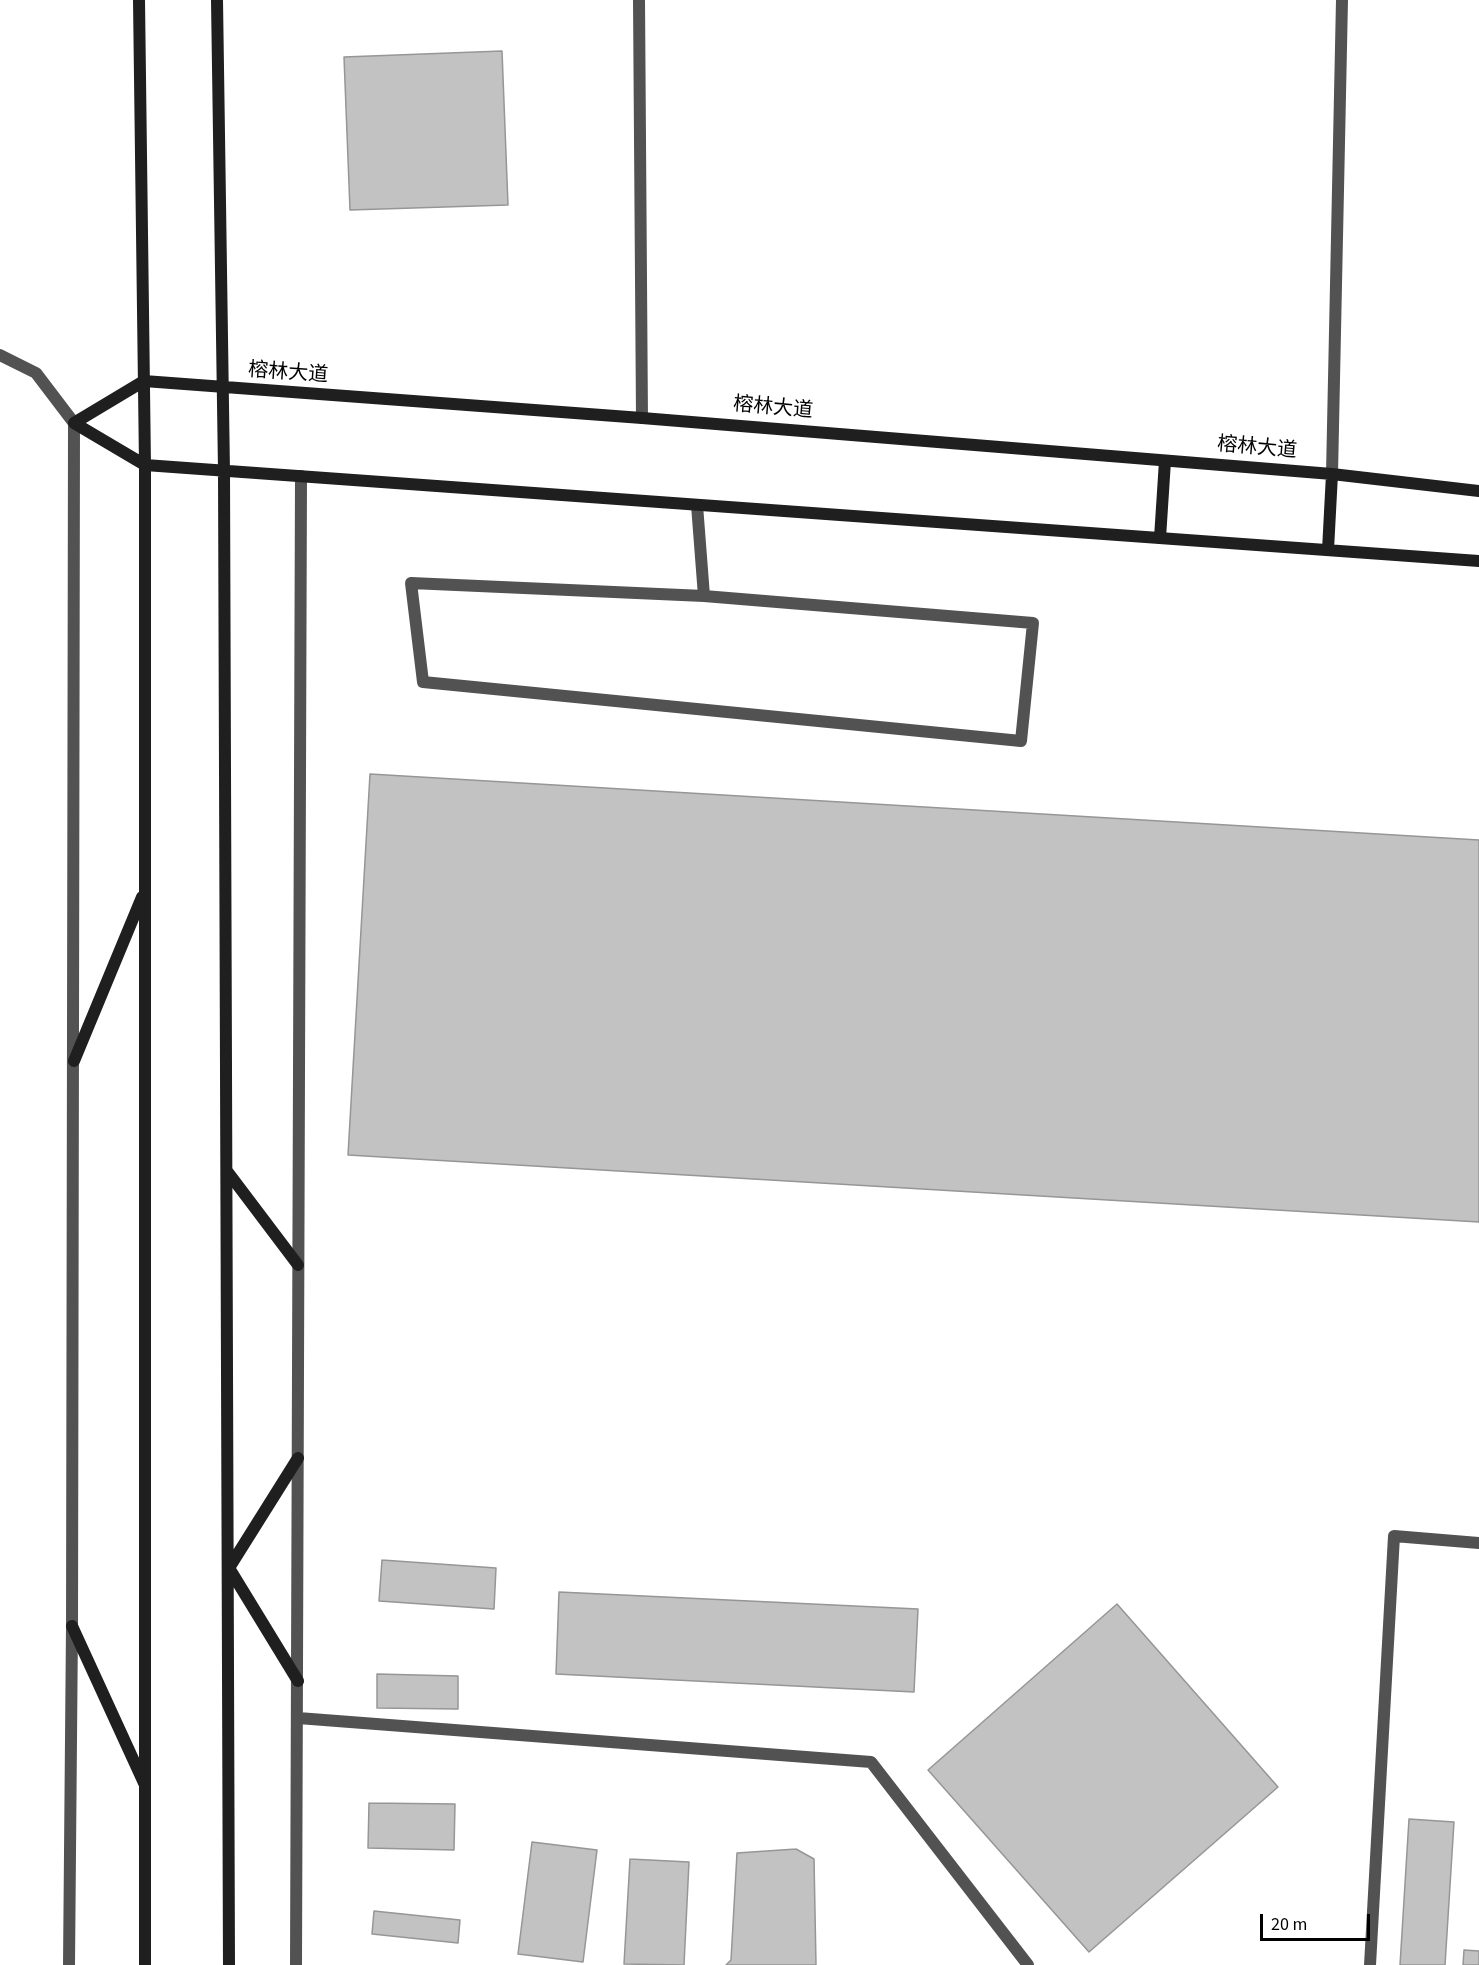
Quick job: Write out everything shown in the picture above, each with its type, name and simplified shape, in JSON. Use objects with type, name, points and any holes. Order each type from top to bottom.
[{"type":"main road","points":[[139,0],[145,465],[145,1965]]},
{"type":"main road","points":[[217,0],[224,471],[229,1965]]},
{"type":"main road","points":[[144,381],[74,423],[145,465],[1479,561]]},
{"type":"main road","name":"榕林大道","points":[[144,381],[1165,460],[1332,474],[1479,491]]},
{"type":"main road","points":[[1160,538],[1165,460]]},
{"type":"main road","points":[[1328,550],[1332,474]]},
{"type":"main road","points":[[74,1061],[145,890]]},
{"type":"main road","points":[[227,1171],[298,1265]]},
{"type":"main road","points":[[229,1568],[298,1458]]},
{"type":"main road","points":[[229,1568],[298,1681]]},
{"type":"main road","points":[[72,1626],[145,1786]]},
{"type":"street","points":[[639,0],[642,418]]},
{"type":"street","points":[[1332,474],[1342,0]]},
{"type":"street","points":[[0,356],[36,373],[74,423],[74,1061],[69,1965]]},
{"type":"street","points":[[297,1965],[301,476]]},
{"type":"street","points":[[697,505],[704,596]]},
{"type":"street","points":[[411,583],[704,596],[1032,623],[1020,741],[423,682],[411,583]]},
{"type":"street","points":[[1370,1965],[1394,1536],[1479,1543]]},
{"type":"street","points":[[298,1718],[871,1762],[1028,1965]]},
{"type":"building","points":[[502,51],[508,205],[350,210],[344,57]]},
{"type":"building","points":[[370,774],[1479,840],[1479,1222],[348,1155]]},
{"type":"building","points":[[382,1560],[496,1568],[494,1609],[379,1601]]},
{"type":"building","points":[[559,1592],[918,1609],[914,1692],[556,1674]]},
{"type":"building","points":[[1117,1604],[1278,1787],[1089,1952],[928,1770]]},
{"type":"building","points":[[377,1674],[458,1676],[458,1709],[377,1708]]},
{"type":"building","points":[[369,1803],[455,1804],[454,1850],[368,1848]]},
{"type":"building","points":[[1409,1819],[1454,1822],[1445,1965],[1400,1965]]},
{"type":"building","points":[[532,1842],[597,1850],[583,1962],[518,1954]]},
{"type":"building","points":[[796,1849],[814,1859],[816,1965],[726,1965],[731,1960],[737,1853]]},
{"type":"building","points":[[630,1859],[689,1862],[684,1965],[624,1964]]},
{"type":"building","points":[[374,1911],[460,1920],[458,1943],[372,1934]]},
{"type":"building","points":[[1464,1950],[1479,1951],[1479,1965],[1463,1965]]}]
